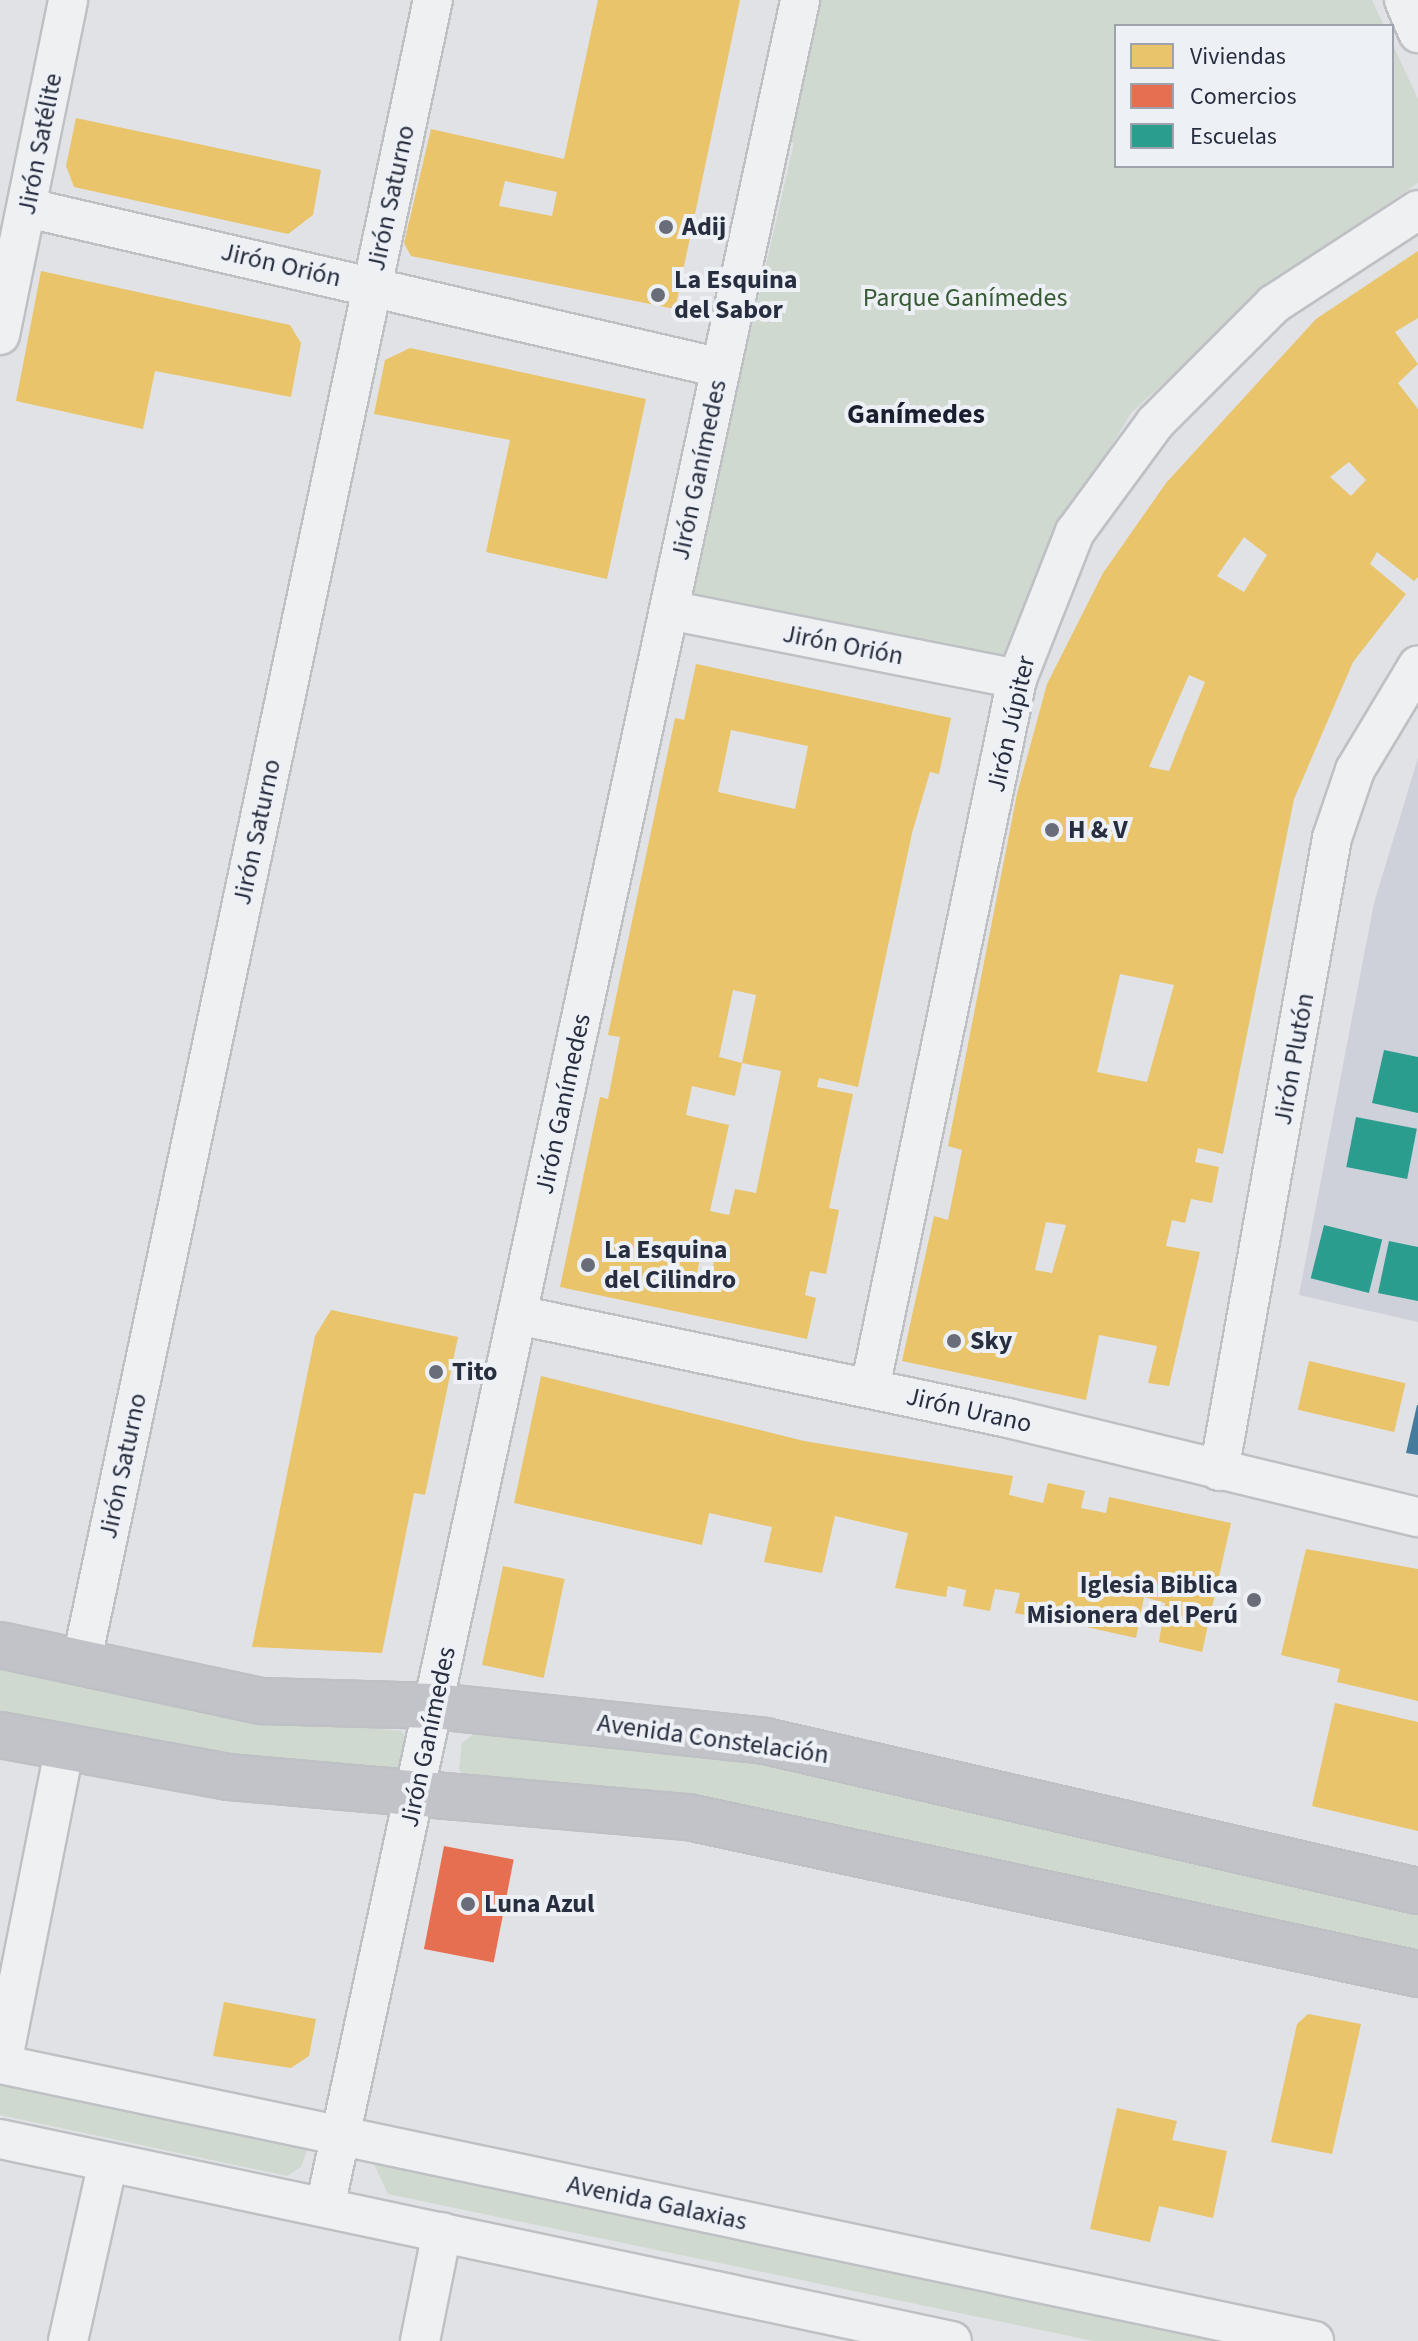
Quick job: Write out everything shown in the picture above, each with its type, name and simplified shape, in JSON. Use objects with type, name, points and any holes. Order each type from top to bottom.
[{"type":"street","name":"Jirón Satélite","points":[[0,335],[68,0]]},
{"type":"street","name":"Jirón Saturno","points":[[81,1664],[433,0]]},
{"type":"street","name":"Jirón Ganímedes","points":[[325,2207],[800,0]]},
{"type":"street","points":[[1404,0],[1418,33]]},
{"type":"street","name":"Jirón Orión","points":[[28,208],[373,285],[721,368]]},
{"type":"street","name":"Jirón Júpiter","points":[[870,1388],[1017,679],[1075,532],[1155,423],[1274,304],[1418,210]]},
{"type":"street","name":"Jirón Orión","points":[[669,610],[1017,679]]},
{"type":"street","name":"Jirón Plutón","points":[[1219,1471],[1332,838],[1355,770],[1418,665]]},
{"type":"street","name":"Jirón Urano","points":[[518,1315],[870,1388],[1418,1517]]},
{"type":"street","name":"Avenida Constelación","points":[[0,1645],[262,1701],[434,1706],[765,1741],[1418,1891]]},
{"type":"street","points":[[0,1735],[64,1752],[229,1777],[688,1817],[1418,1974]]},
{"type":"street","points":[[1,2064],[64,1752]]},
{"type":"street","name":"Avenida Galaxias","points":[[1,2064],[1314,2341]]},
{"type":"street","points":[[0,2139],[952,2341]]},
{"type":"street","points":[[68,2341],[108,2162]]},
{"type":"street","points":[[420,2341],[442,2232]]},
{"type":"shaded area","points":[[1418,758],[1418,1322],[1299,1295],[1374,903]]},
{"type":"green space","name":"Parque Ganímedes","points":[[809,0],[1372,0],[1383,24],[1114,24],[1114,168],[1394,168],[1394,47],[1418,99],[1418,183],[1282,275],[1131,413],[1040,566],[1002,659],[689,599],[794,143],[780,139]]},
{"type":"green space","points":[[0,1663],[264,1718],[402,1731],[410,1744],[400,1770],[380,1777],[0,1721]]},
{"type":"green space","points":[[477,1731],[783,1766],[1418,1900],[1418,1958],[470,1780],[459,1770],[462,1743]]},
{"type":"green space","points":[[0,2079],[308,2147],[301,2167],[287,2176],[0,2115]]},
{"type":"green space","points":[[386,2156],[1273,2341],[1094,2341],[388,2194],[374,2164]]},
{"type":"building: Viviendas","points":[[598,0],[740,0],[675,309],[411,256],[404,243],[431,129],[564,159]],"holes":[[[505,181],[557,192],[552,216],[499,206]]]},
{"type":"building: Viviendas","points":[[76,118],[321,170],[313,215],[288,234],[74,187],[66,166]]},
{"type":"building: Viviendas","points":[[1418,251],[1418,318],[1395,332],[1418,364],[1398,383],[1418,409],[1418,577],[1414,581],[1377,552],[1370,564],[1406,594],[1353,662],[1294,799],[1223,1154],[1198,1148],[1195,1162],[1219,1167],[1212,1203],[1191,1199],[1185,1223],[1172,1220],[1166,1246],[1200,1252],[1169,1386],[1148,1383],[1157,1346],[1099,1335],[1086,1400],[902,1361],[934,1216],[948,1220],[962,1150],[948,1146],[1017,794],[1047,684],[1103,573],[1166,483],[1316,319]],"holes":[[[1349,462],[1366,480],[1351,496],[1330,477]],[[1244,537],[1267,555],[1244,592],[1217,576]],[[1189,675],[1205,682],[1169,771],[1149,767]],[[1120,974],[1174,985],[1147,1082],[1097,1072]],[[1046,1222],[1066,1225],[1052,1273],[1035,1270]]]},
{"type":"building: Viviendas","points":[[41,271],[290,325],[301,343],[291,397],[155,371],[143,429],[16,401]]},
{"type":"building: Viviendas","points":[[410,348],[646,399],[607,579],[486,552],[510,440],[374,414],[385,360]]},
{"type":"building: Viviendas","points":[[696,664],[951,718],[939,774],[930,772],[912,833],[858,1087],[819,1078],[817,1087],[853,1094],[829,1208],[839,1210],[826,1274],[810,1271],[805,1295],[816,1298],[807,1339],[560,1287],[600,1097],[608,1099],[620,1037],[608,1035],[675,718],[684,720]],"holes":[[[731,730],[808,746],[795,809],[718,792]],[[733,990],[756,995],[742,1063],[719,1057]],[[742,1063],[781,1071],[756,1193],[735,1189],[729,1215],[710,1211],[729,1125],[686,1115],[692,1086],[735,1096]],[[702,1249],[716,1251],[709,1285],[695,1282]]]},
{"type":"building: Viviendas","points":[[331,1310],[458,1337],[425,1495],[414,1493],[382,1653],[252,1647],[315,1336]]},
{"type":"building: Viviendas","points":[[1309,1361],[1405,1383],[1394,1432],[1298,1410]]},
{"type":"building: Viviendas","points":[[541,1376],[804,1441],[1013,1476],[1009,1495],[1043,1503],[1048,1483],[1085,1491],[1081,1508],[1106,1513],[1109,1497],[1231,1523],[1202,1652],[1159,1642],[1165,1603],[1144,1597],[1136,1638],[1082,1626],[1085,1611],[1060,1605],[1057,1621],[1015,1613],[1020,1593],[995,1589],[990,1611],[963,1606],[966,1590],[948,1586],[946,1597],[895,1588],[908,1533],[835,1516],[822,1573],[764,1562],[772,1527],[709,1513],[702,1545],[514,1503]]},
{"type":"building: Viviendas","points":[[1306,1549],[1418,1569],[1418,1701],[1337,1682],[1340,1669],[1281,1655]]},
{"type":"building: Viviendas","points":[[503,1566],[565,1579],[544,1678],[482,1665]]},
{"type":"building: Viviendas","points":[[1335,1703],[1418,1722],[1418,1831],[1312,1806]]},
{"type":"building: Viviendas","points":[[224,2002],[316,2019],[309,2056],[291,2068],[213,2056]]},
{"type":"building: Viviendas","points":[[1308,2014],[1361,2024],[1332,2154],[1271,2142],[1297,2024]]},
{"type":"building: Viviendas","points":[[1117,2108],[1177,2121],[1172,2140],[1227,2151],[1213,2218],[1159,2206],[1150,2242],[1090,2229]]},
{"type":"building: Comercios","name":"Luna Azul","points":[[444,1846],[514,1860],[494,1963],[424,1949]]},
{"type":"building: Escuelas","points":[[1384,1050],[1418,1057],[1418,1113],[1372,1103]]},
{"type":"building: Escuelas","points":[[1356,1117],[1417,1129],[1407,1179],[1346,1167]]},
{"type":"building: Escuelas","points":[[1324,1225],[1382,1240],[1369,1293],[1311,1278]]},
{"type":"building: Escuelas","points":[[1389,1241],[1418,1247],[1418,1301],[1378,1293]]},
{"type":"building: Público","points":[[1418,1405],[1418,1455],[1406,1453]]},
{"type":"place","name":"Adij","points":[[666,227]]},
{"type":"place","name":"La Esquina del Sabor","points":[[658,295]]},
{"type":"place","name":"H & V","points":[[1052,830]]},
{"type":"place","name":"La Esquina del Cilindro","points":[[588,1265]]},
{"type":"place","name":"Sky","points":[[954,1341]]},
{"type":"place","name":"Tito","points":[[436,1372]]},
{"type":"place","name":"Iglesia Biblica Misionera del Perú","points":[[1254,1600]]},
{"type":"place","name":"Luna Azul","points":[[468,1904]]},
{"type":"district","name":"Ganímedes","points":[[916,414]]}]
